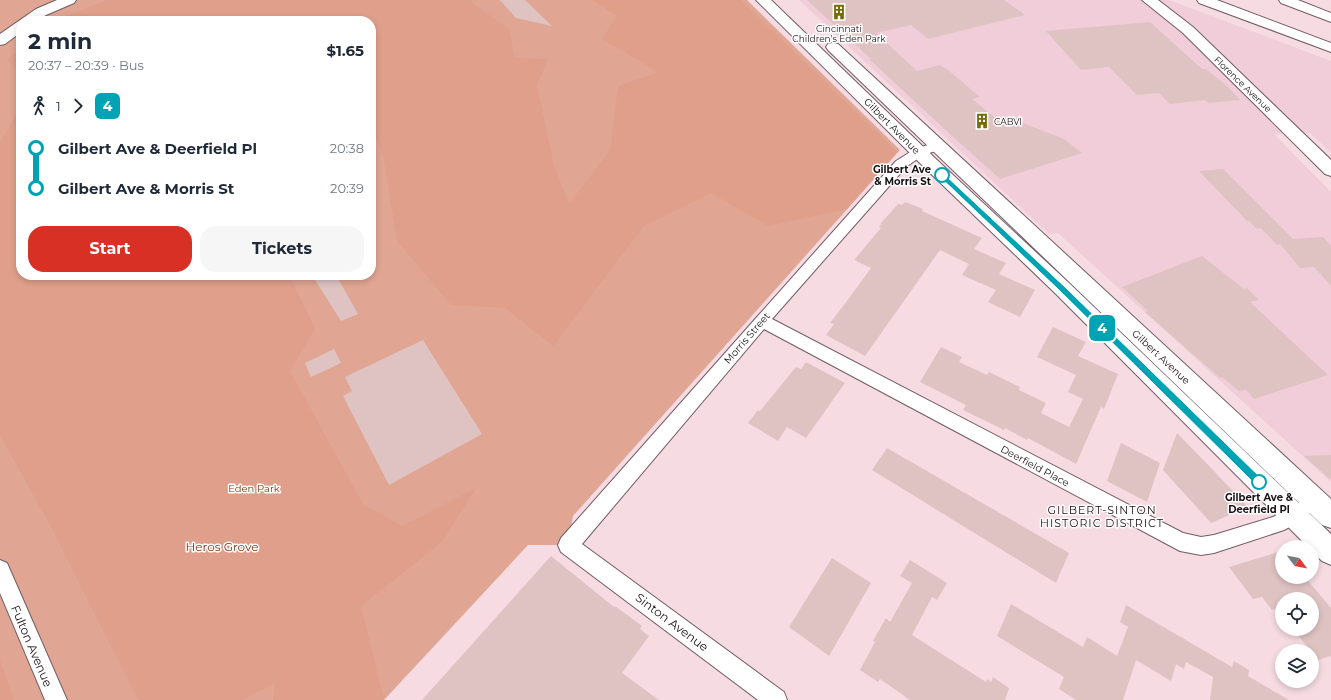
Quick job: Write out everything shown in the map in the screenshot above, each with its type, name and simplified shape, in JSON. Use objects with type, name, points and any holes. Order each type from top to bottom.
[{"type":"main road","points":[[35,16],[69,0]]},
{"type":"main road","name":"Gilbert Avenue","points":[[763,0],[928,149],[1082,280],[1125,324],[1324,510]]},
{"type":"main road","points":[[783,0],[812,27]]},
{"type":"main road","points":[[1204,0],[1331,48]]},
{"type":"main road","points":[[1286,0],[1331,18]]},
{"type":"main road","points":[[1313,0],[1331,8]]},
{"type":"main road","name":"Florence Avenue","points":[[1149,1],[1188,30],[1331,170]]},
{"type":"main road","points":[[0,41],[16,29]]},
{"type":"main road","name":"Gilbert Avenue","points":[[823,38],[1063,289],[1331,552]]},
{"type":"street","name":"Morris Street","points":[[568,544],[901,164],[928,149]]},
{"type":"street","name":"Deerfield Place","points":[[762,321],[1180,542],[1200,546],[1214,544],[1277,524],[1293,515],[1324,510]]},
{"type":"street","name":"Sinton Avenue","points":[[568,544],[776,700]]},
{"type":"street","name":"Fulton Avenue","points":[[0,570],[56,700]]},
{"type":"shaded area","points":[[799,0],[1169,0],[1331,61],[1331,153],[1310,133],[1274,134],[1331,192],[1331,482],[1058,233],[1049,234]]},
{"type":"green space","name":"Eden Park","points":[[0,0],[747,0],[900,150],[573,516],[568,545],[528,545],[384,700],[0,700]]},
{"type":"green space","points":[[107,0],[472,0],[471,2],[509,29],[515,58],[548,59],[537,85],[554,165],[569,204],[610,150],[618,86],[658,72],[602,39],[617,16],[592,0],[741,0],[897,152],[847,209],[768,226],[711,193],[644,226],[553,346],[505,308],[451,305],[397,241],[383,155],[376,138],[376,16],[66,16]]},
{"type":"green space","points":[[16,52],[16,69],[7,60]]},
{"type":"green space","name":"Heros Grove","points":[[16,115],[16,280],[291,280],[315,329],[290,371],[363,504],[402,526],[476,488],[442,542],[361,606],[384,700],[273,700],[275,683],[243,700],[140,700],[137,698],[51,527],[0,435],[0,142]]},
{"type":"green space","points":[[0,660],[14,700],[0,700]]},
{"type":"building","points":[[500,0],[525,0],[552,26],[516,18]]},
{"type":"building","points":[[807,0],[1004,0],[1025,15],[928,39],[911,25],[876,33],[917,71],[940,65],[948,70],[980,97],[972,99],[999,121],[1010,118],[1064,139],[1082,153],[1000,179]]},
{"type":"building","points":[[1150,22],[1202,69],[1206,69],[1227,86],[1240,100],[1209,103],[1205,100],[1170,104],[1159,93],[1137,95],[1109,67],[1081,70],[1046,31]]},
{"type":"building","points":[[1223,169],[1293,239],[1323,237],[1331,246],[1331,286],[1314,267],[1300,268],[1280,244],[1277,245],[1261,228],[1257,229],[1249,221],[1247,221],[1199,171]]},
{"type":"building","points":[[905,202],[923,209],[922,211],[982,238],[974,249],[1006,263],[999,274],[1035,290],[1020,317],[988,302],[996,290],[962,275],[969,264],[940,250],[865,356],[826,335],[834,324],[830,323],[871,268],[854,260],[881,228],[879,227],[882,222],[898,204],[902,205]]},
{"type":"building","points":[[1202,256],[1244,289],[1247,288],[1259,300],[1250,302],[1328,375],[1254,399],[1246,390],[1239,391],[1222,377],[1220,378],[1145,312],[1148,311],[1122,287]]},
{"type":"building","points":[[315,280],[339,280],[358,314],[341,321]]},
{"type":"building","points":[[1053,327],[1086,342],[1078,356],[1118,374],[1104,409],[1101,407],[1076,464],[1028,438],[1027,440],[1005,428],[1004,430],[963,410],[966,405],[920,382],[941,347],[962,357],[959,362],[987,375],[989,372],[1020,387],[1019,390],[1046,403],[1041,413],[1069,427],[1083,399],[1068,392],[1076,375],[1037,357]]},
{"type":"building","points":[[423,340],[482,434],[389,485],[343,396],[352,391],[345,377]]},
{"type":"building","points":[[334,349],[341,363],[311,377],[305,363]]},
{"type":"building","points":[[806,362],[845,383],[806,438],[787,427],[778,441],[748,423],[758,410],[760,411],[796,367],[801,369]]},
{"type":"building","points":[[1177,433],[1248,507],[1211,523],[1163,470]]},
{"type":"building","points":[[1121,443],[1160,463],[1147,502],[1107,481]]},
{"type":"building","points":[[887,448],[1069,553],[1056,583],[872,470]]},
{"type":"building","points":[[1331,455],[1331,480],[1304,456]]},
{"type":"building","points":[[1275,553],[1275,584],[1311,584],[1318,592],[1275,592],[1275,609],[1272,610],[1262,597],[1253,599],[1229,567]]},
{"type":"building","points":[[551,556],[614,607],[615,606],[642,626],[640,629],[649,636],[622,673],[659,700],[422,700]]},
{"type":"building","points":[[832,558],[871,583],[829,656],[789,627]]},
{"type":"building","points":[[910,560],[947,583],[937,600],[932,597],[912,635],[986,682],[987,679],[991,682],[993,677],[1009,688],[1005,700],[910,700],[880,679],[878,682],[860,670],[875,642],[873,641],[886,618],[890,622],[912,583],[900,576]]},
{"type":"building","points":[[1319,594],[1331,608],[1331,656],[1319,660],[1319,644],[1305,644],[1299,636],[1319,636]]},
{"type":"building","points":[[1011,604],[1083,647],[1087,637],[1117,656],[1128,627],[1120,622],[1126,605],[1232,667],[1234,661],[1249,670],[1248,676],[1289,700],[1210,700],[1213,677],[1186,662],[1184,669],[1176,664],[1171,681],[1136,660],[1123,700],[1076,700],[1059,689],[1064,677],[997,636]]},
{"type":"bus line","name":"4","points":[[942,175],[1063,289],[1259,482]]},
{"type":"place","name":"Cincinnati Children's Eden Park","points":[[839,12]]},
{"type":"place","name":"CABVI","points":[[982,121]]},
{"type":"place","name":"Gilbert Ave & Morris St","points":[[942,175]]},
{"type":"place","name":"Gilbert Ave & Deerfield Pl","points":[[1259,482]]},
{"type":"district","name":"GILBERT-SINTON HISTORIC DISTRICT","points":[[1102,516]]}]
